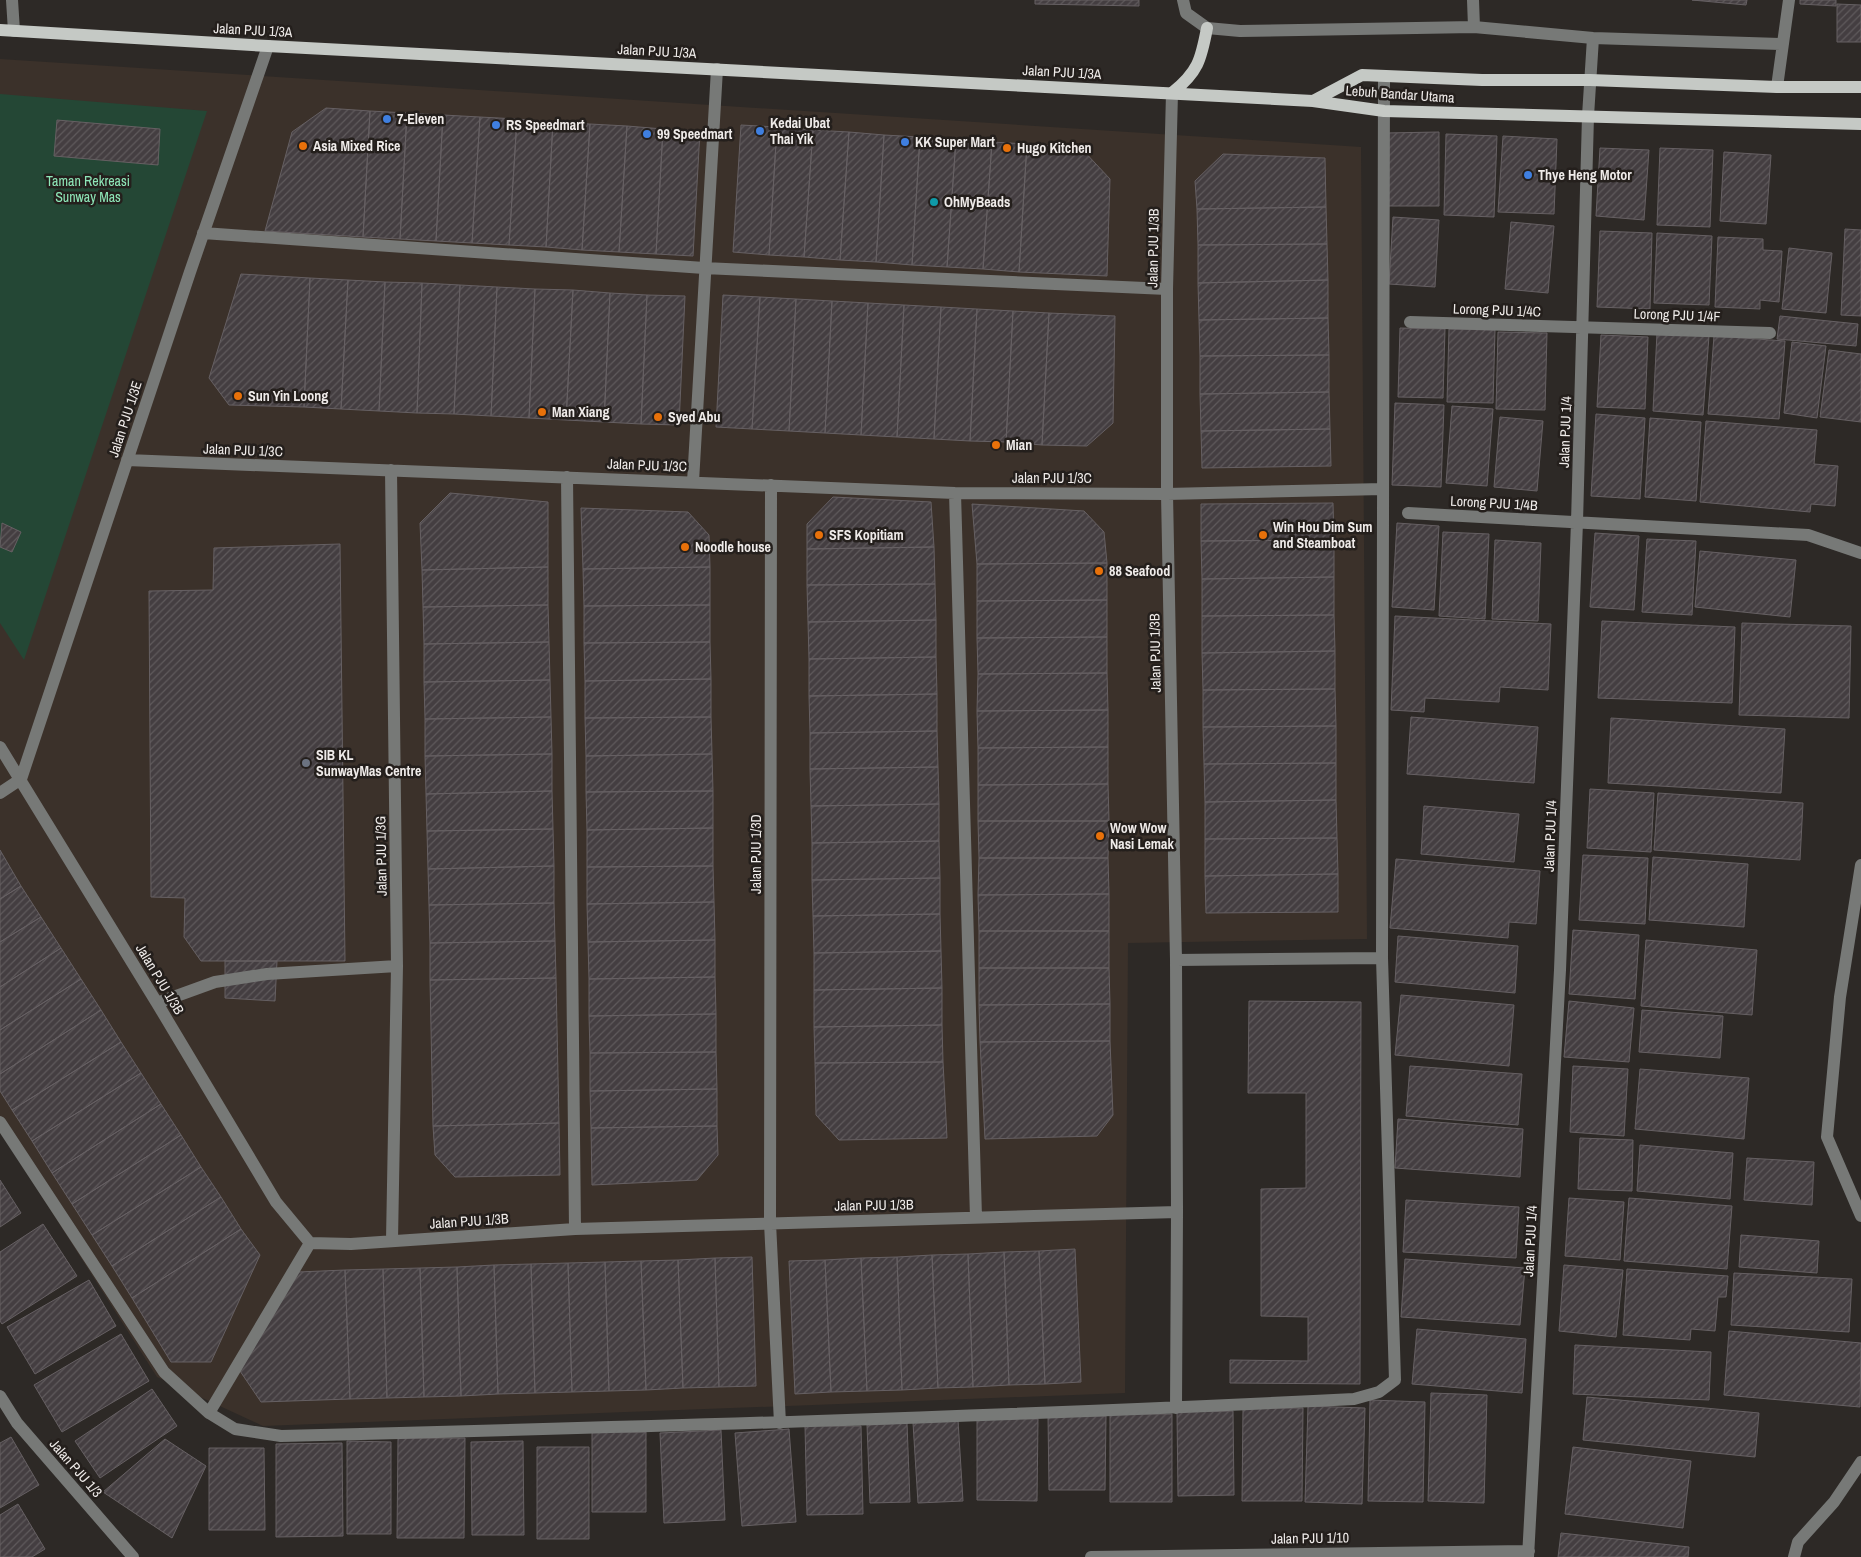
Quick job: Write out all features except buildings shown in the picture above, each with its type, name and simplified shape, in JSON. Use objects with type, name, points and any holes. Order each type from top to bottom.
[{"type":"main road","points":[[1172,93],[1188,81],[1197,67],[1207,28]]},
{"type":"main road","name":"Jalan PJU 1/3A","points":[[0,30],[268,46],[1313,101]]},
{"type":"main road","name":"Lebuh Bandar Utama","points":[[1313,101],[1362,75],[1482,80],[1590,80],[1777,87],[1861,87]]},
{"type":"main road","name":"Lebuh Bandar Utama","points":[[1313,101],[1384,111],[1861,124]]},
{"type":"street","points":[[12,0],[14,31]]},
{"type":"street","points":[[1183,0],[1186,13],[1207,28],[1240,32],[1474,27],[1593,38],[1783,44]]},
{"type":"street","points":[[1473,0],[1474,27]]},
{"type":"street","points":[[1777,87],[1789,0]]},
{"type":"street","name":"Jalan PJU 1/4","points":[[1528,1554],[1560,970],[1584,327],[1588,116],[1593,38]]},
{"type":"street","name":"Jalan PJU 1/3E","points":[[21,779],[203,233],[268,46]]},
{"type":"street","points":[[693,482],[716,69]]},
{"type":"street","points":[[0,1122],[164,1372],[209,1413],[235,1430],[281,1436],[780,1423],[1176,1408],[1354,1399],[1379,1392],[1395,1380],[1382,958],[1384,76]]},
{"type":"street","name":"Jalan PJU 1/3B","points":[[1172,93],[1167,289],[1167,494],[1176,960],[1178,1212],[1176,1408]]},
{"type":"street","points":[[203,233],[704,268],[1167,289]]},
{"type":"street","name":"Lorong PJU 1/4C","points":[[1410,322],[1584,327]]},
{"type":"street","name":"Lorong PJU 1/4F","points":[[1584,327],[1770,333]]},
{"type":"street","name":"Jalan PJU 1/3C","points":[[127,460],[956,493],[1167,494],[1383,489]]},
{"type":"street","name":"Jalan PJU 1/3G","points":[[391,470],[397,966],[392,1240]]},
{"type":"street","points":[[567,477],[575,1229]]},
{"type":"street","name":"Jalan PJU 1/3D","points":[[770,485],[770,1223],[780,1423]]},
{"type":"street","points":[[956,493],[976,1218]]},
{"type":"street","name":"Lorong PJU 1/4B","points":[[1408,514],[1808,535],[1861,553]]},
{"type":"street","name":"Jalan PJU 1/3B","points":[[0,747],[276,1202],[310,1243],[351,1244],[575,1229],[1178,1212]]},
{"type":"street","points":[[0,793],[21,779]]},
{"type":"street","points":[[1861,865],[1840,998],[1827,1137],[1861,1216]]},
{"type":"street","points":[[1176,960],[1382,958]]},
{"type":"street","points":[[157,1003],[215,982],[266,974],[397,966]]},
{"type":"street","points":[[209,1413],[310,1243]]},
{"type":"street","name":"Jalan PJU 1/3","points":[[0,1396],[17,1422],[133,1557]]},
{"type":"street","points":[[1794,1557],[1798,1542],[1834,1502],[1861,1462]]},
{"type":"street","name":"Jalan PJU 1/10","points":[[1091,1557],[1528,1554]]},
{"type":"shaded area","points":[[0,59],[1361,147],[1367,939],[1128,943],[1125,1393],[263,1426],[157,1377],[0,1131]]},
{"type":"green space","name":"Taman Rekreasi Sunway Mas","points":[[0,94],[207,111],[24,660],[0,623]]},
{"type":"place","name":"7-Eleven","points":[[387,119]]},
{"type":"place","name":"RS Speedmart","points":[[496,125]]},
{"type":"place","name":"Kedai Ubat Thai Yik","points":[[760,131]]},
{"type":"place","name":"99 Speedmart","points":[[647,134]]},
{"type":"place","name":"KK Super Mart","points":[[905,142]]},
{"type":"place","name":"Asia Mixed Rice","points":[[303,146]]},
{"type":"place","name":"Hugo Kitchen","points":[[1007,148]]},
{"type":"place","name":"Thye Heng Motor","points":[[1528,175]]},
{"type":"place","name":"OhMyBeads","points":[[934,202]]},
{"type":"place","name":"Sun Yin Loong","points":[[238,396]]},
{"type":"place","name":"Man Xiang","points":[[542,412]]},
{"type":"place","name":"Syed Abu","points":[[658,417]]},
{"type":"place","name":"Mian","points":[[996,445]]},
{"type":"place","name":"SFS Kopitiam","points":[[819,535]]},
{"type":"place","name":"Win Hou Dim Sum and Steamboat","points":[[1263,535]]},
{"type":"place","name":"Noodle house","points":[[685,547]]},
{"type":"place","name":"88 Seafood","points":[[1099,571]]},
{"type":"place","name":"SIB KL SunwayMas Centre","points":[[306,763]]},
{"type":"place","name":"Wow Wow Nasi Lemak","points":[[1100,836]]}]
